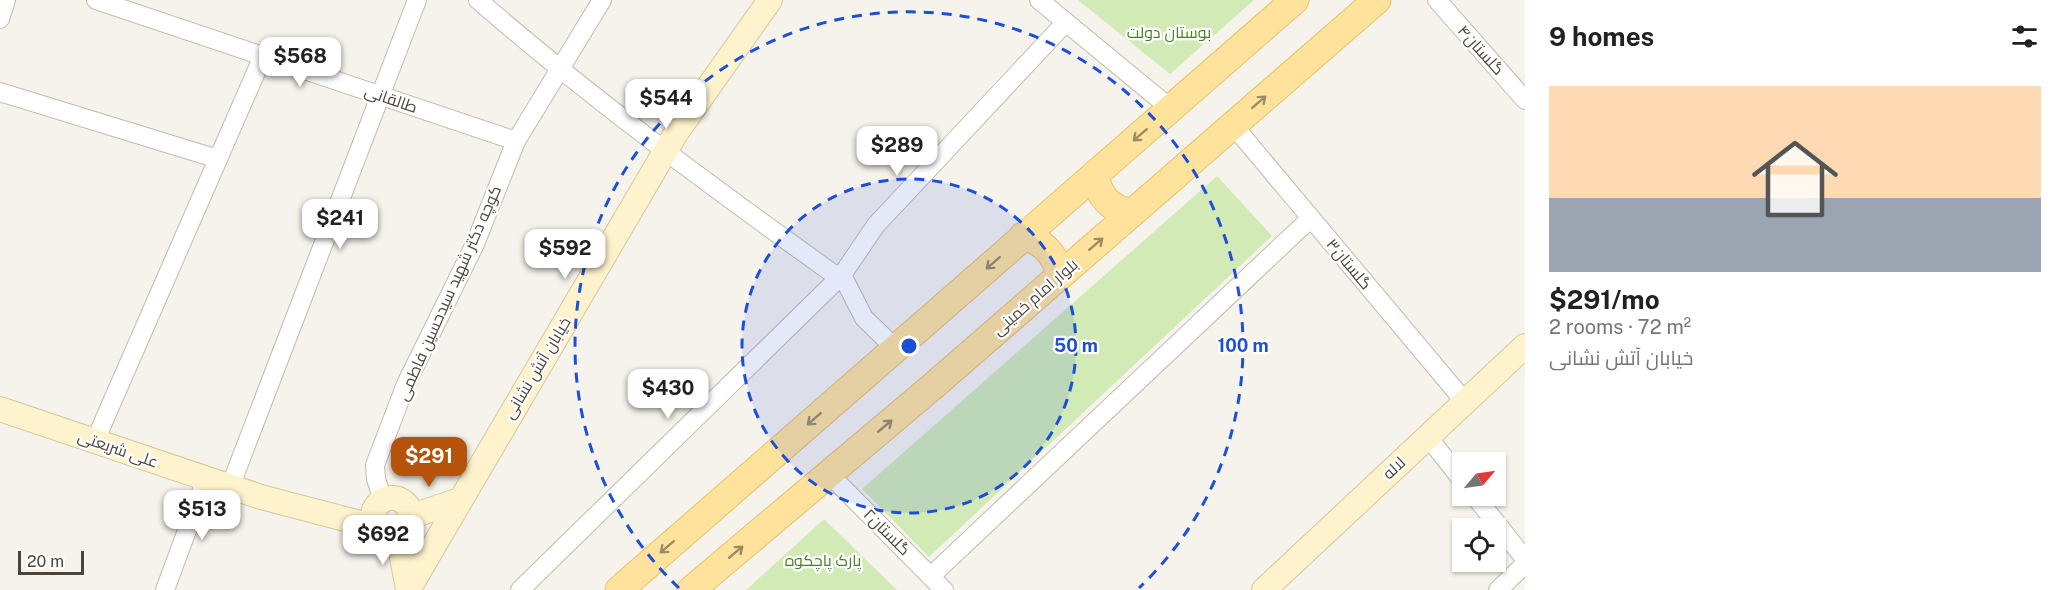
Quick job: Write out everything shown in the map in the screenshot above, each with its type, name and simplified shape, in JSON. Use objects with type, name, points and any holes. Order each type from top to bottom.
[{"type":"main road","points":[[619,590],[1295,0]]},
{"type":"main road","name":"بلوار امام خمینی","points":[[691,590],[829,474],[1377,0]]},
{"type":"main road","points":[[1095,174],[1101,195],[1108,203],[1132,213]]},
{"type":"main road","points":[[1023,236],[1048,250],[1060,275]]},
{"type":"street","points":[[0,20],[6,0]]},
{"type":"street","name":"طالقانی","points":[[96,0],[516,141]]},
{"type":"street","points":[[230,487],[417,0]]},
{"type":"street","points":[[478,0],[560,72],[665,152],[841,277],[864,318],[895,348]]},
{"type":"street","name":"کوچه دکتر شهید سیدحسین فاطمی","points":[[383,500],[376,479],[375,465],[406,384],[475,244],[516,141],[602,0]]},
{"type":"street","name":"خیابان آتش نشانی","points":[[408,589],[665,152],[770,0]]},
{"type":"street","points":[[1039,0],[1170,108]]},
{"type":"street","name":"گلستان۴","points":[[1437,0],[1525,100]]},
{"type":"street","points":[[520,590],[841,277],[876,225],[1066,22]]},
{"type":"street","points":[[95,441],[263,56]]},
{"type":"street","points":[[0,92],[218,159]]},
{"type":"street","name":"گلستان۳","points":[[1233,125],[1465,402]]},
{"type":"street","points":[[931,576],[1311,218]]},
{"type":"street","name":"لاله","points":[[1264,590],[1525,346]]},
{"type":"street","name":"علی شریعتی","points":[[0,409],[230,487],[375,527]]},
{"type":"street","points":[[1428,437],[1452,467]]},
{"type":"street","name":"گلستان۲","points":[[829,474],[944,590]]},
{"type":"street","points":[[165,590],[206,479]]},
{"type":"street","points":[[383,500],[402,500],[411,510],[412,516],[408,528],[398,536],[385,535],[375,527],[373,515],[383,500]]},
{"type":"street","points":[[412,516],[460,500]]},
{"type":"street","points":[[1483,506],[1525,558]]},
{"type":"street","points":[[398,536],[408,589]]},
{"type":"street","points":[[1498,590],[1525,564]]},
{"type":"green space","name":"بوستان دولت","points":[[1078,0],[1254,0],[1170,74]]},
{"type":"green space","points":[[1217,176],[1272,236],[929,557],[862,489]]},
{"type":"green space","name":"پارک پاچکوه","points":[[824,519],[897,590],[746,590]]}]
